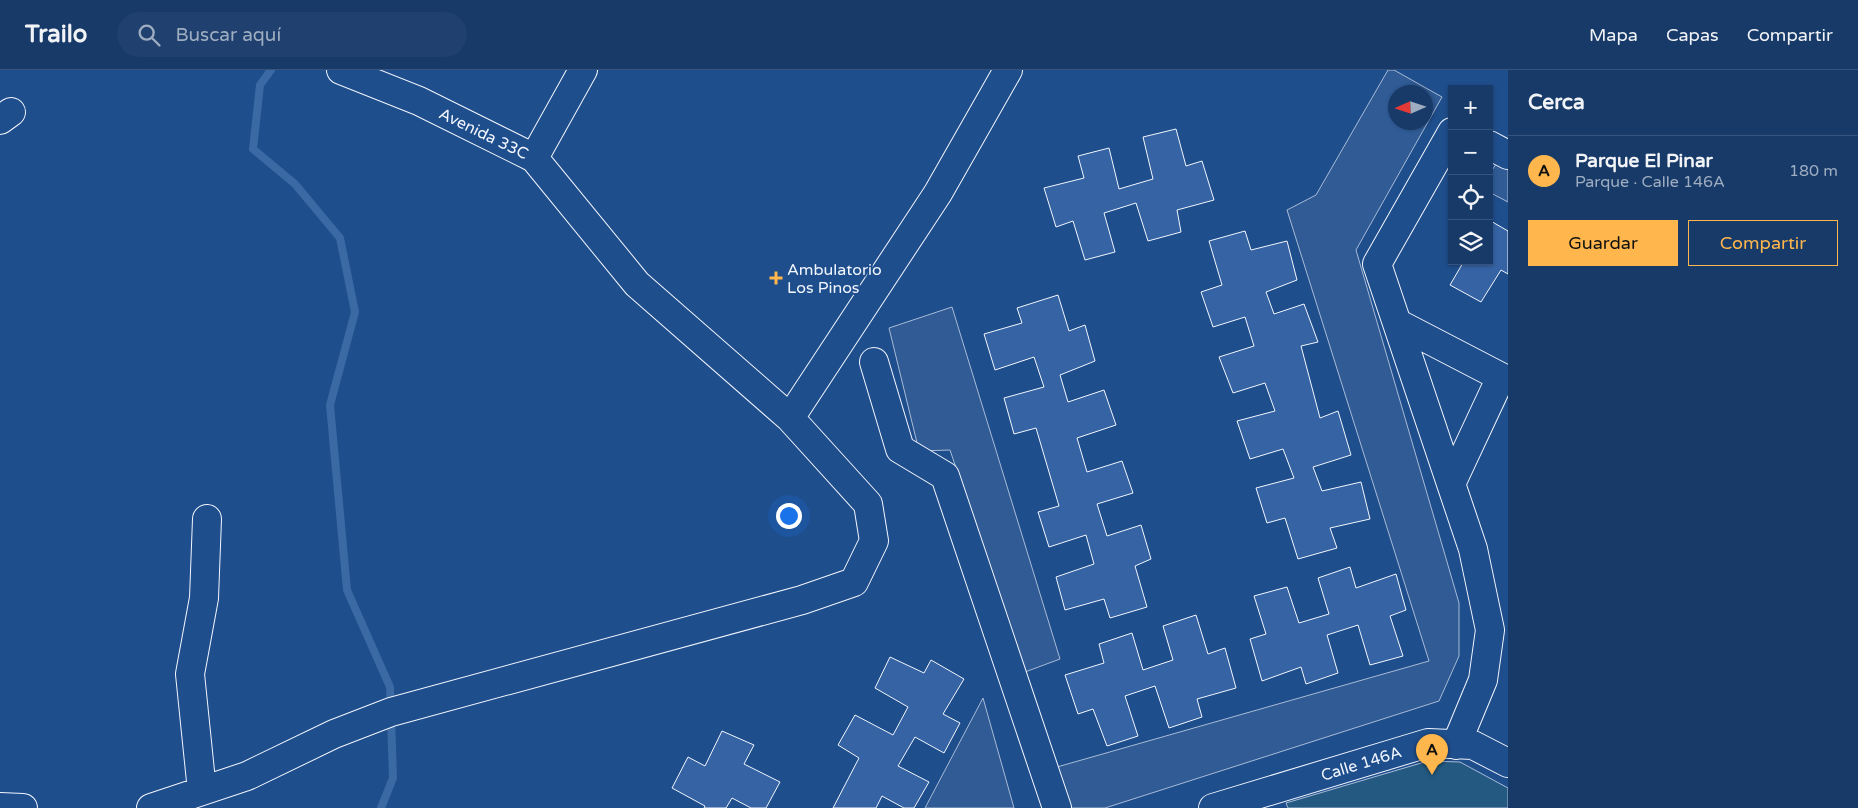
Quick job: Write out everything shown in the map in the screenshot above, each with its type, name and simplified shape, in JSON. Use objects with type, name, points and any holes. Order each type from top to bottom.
[{"type":"street","name":"Avenida 33C","points":[[341,70],[419,101],[534,158],[583,70]]},
{"type":"street","points":[[790,418],[938,193],[1008,70]]},
{"type":"street","points":[[1448,139],[1377,264],[1473,549],[1490,630],[1483,680],[1456,745]]},
{"type":"street","points":[[1493,147],[1508,154]]},
{"type":"street","points":[[151,808],[247,776],[334,734],[391,712],[802,600],[854,582],[874,541],[868,504],[790,418],[637,284],[534,158]]},
{"type":"street","points":[[1397,324],[1502,377],[1451,484]]},
{"type":"street","points":[[874,362],[900,449],[945,476],[1057,808]]},
{"type":"street","points":[[202,791],[190,674],[204,598],[207,519]]},
{"type":"street","name":"Calle 146A","points":[[1213,808],[1428,743],[1473,745],[1508,763]]},
{"type":"street","points":[[0,807],[23,808]]},
{"type":"shaded area","points":[[1388,70],[1394,70],[1421,85],[1388,85],[1388,130],[1423,130],[1356,250],[1459,603],[1459,656],[1439,701],[1105,808],[1069,808],[1057,767],[1429,661],[1287,210],[1316,195]]},
{"type":"shaded area","points":[[1433,92],[1442,97],[1433,113]]},
{"type":"shaded area","points":[[1498,161],[1508,166],[1508,202],[1493,194],[1493,169]]},
{"type":"shaded area","points":[[952,307],[1060,659],[1025,672],[950,450],[919,451],[889,328]]},
{"type":"shaded area","points":[[983,698],[1014,808],[925,808]]},
{"type":"shaded area","points":[[1428,761],[1460,762],[1508,788],[1508,808],[1288,808],[1286,803]]},
{"type":"building","points":[[1176,129],[1186,166],[1202,161],[1214,200],[1177,210],[1181,232],[1148,241],[1136,203],[1104,213],[1115,252],[1085,260],[1073,221],[1056,227],[1044,188],[1084,178],[1078,156],[1109,148],[1119,189],[1153,179],[1143,137]]},
{"type":"building","points":[[1493,222],[1508,231],[1508,274],[1501,270],[1481,302],[1450,285],[1462,265],[1493,265]]},
{"type":"building","points":[[1245,231],[1251,250],[1287,241],[1297,280],[1266,292],[1274,314],[1304,304],[1318,342],[1301,346],[1320,418],[1338,411],[1351,455],[1313,467],[1322,491],[1361,482],[1370,519],[1330,528],[1337,548],[1298,559],[1285,518],[1267,523],[1256,488],[1294,478],[1283,449],[1250,459],[1237,421],[1275,411],[1265,383],[1233,393],[1219,357],[1254,346],[1245,317],[1213,327],[1201,292],[1222,285],[1209,241]]},
{"type":"building","points":[[1058,295],[1069,331],[1085,325],[1095,361],[1060,375],[1068,402],[1104,390],[1116,425],[1077,438],[1087,472],[1122,461],[1133,493],[1097,504],[1107,536],[1141,525],[1151,559],[1135,566],[1147,607],[1110,618],[1104,599],[1065,610],[1056,577],[1094,564],[1086,535],[1049,547],[1038,512],[1059,506],[1036,428],[1014,434],[1004,398],[1044,387],[1034,357],[995,370],[984,334],[1022,323],[1017,308]]},
{"type":"building","points":[[1350,567],[1356,588],[1396,574],[1406,610],[1390,616],[1403,656],[1370,665],[1358,625],[1327,635],[1338,673],[1306,684],[1301,667],[1262,681],[1250,639],[1266,634],[1254,596],[1287,587],[1299,623],[1329,614],[1318,578]]},
{"type":"building","points":[[1196,615],[1208,654],[1225,648],[1236,688],[1197,699],[1202,717],[1169,728],[1155,686],[1125,696],[1138,736],[1107,746],[1093,709],[1078,714],[1065,675],[1104,663],[1099,644],[1132,633],[1143,670],[1173,660],[1163,626]]},
{"type":"building","points":[[890,657],[924,673],[931,660],[964,679],[943,714],[960,723],[944,753],[915,737],[898,766],[929,782],[914,808],[904,808],[882,796],[876,808],[833,808],[859,758],[838,745],[855,715],[893,735],[908,707],[875,688]]},
{"type":"building","points":[[722,731],[754,745],[744,764],[780,782],[766,808],[751,808],[732,798],[726,808],[704,808],[705,806],[672,788],[688,757],[705,766]]},
{"type":"waterway","points":[[271,70],[260,85],[253,149],[295,184],[340,238],[355,312],[330,405],[347,590],[390,687],[393,778],[381,808]]},
{"type":"place","name":"Ambulatorio Los Pinos","points":[[776,278]]},
{"type":"place","name":"Parque El Pinar","points":[[1432,775]]}]
